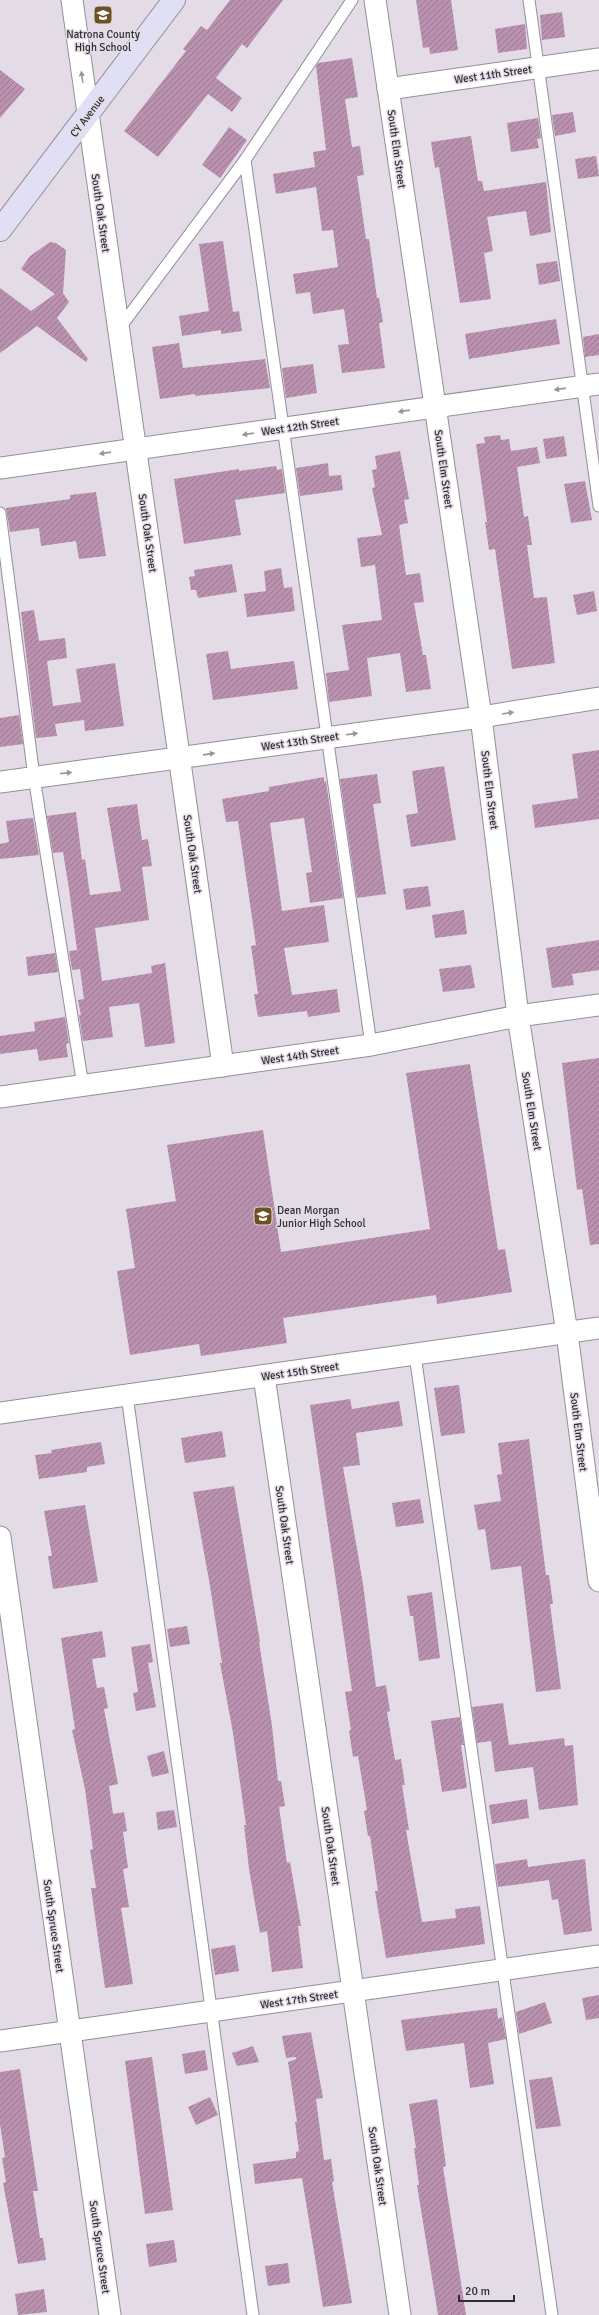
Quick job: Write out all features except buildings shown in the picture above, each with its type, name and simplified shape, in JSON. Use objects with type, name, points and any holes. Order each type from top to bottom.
[{"type":"main road","name":"CY Avenue","points":[[0,230],[174,0]]},
{"type":"street","name":"South Oak Street","points":[[72,0],[117,331],[136,449],[223,1066]]},
{"type":"street","name":"South Elm Street","points":[[375,0],[481,717],[518,1016],[566,1333],[599,1581]]},
{"type":"street","name":"West 11th Street","points":[[388,90],[599,59]]},
{"type":"street","name":"West 12th Street","points":[[0,468],[591,385]]},
{"type":"street","name":"West 13th Street","points":[[0,782],[481,717],[599,698]]},
{"type":"street","name":"West 14th Street","points":[[0,1098],[371,1045],[518,1016],[599,1005]]},
{"type":"street","name":"West 15th Street","points":[[0,1413],[599,1328]]},
{"type":"street","name":"South Oak Street","points":[[264,1376],[400,2315]]},
{"type":"street","name":"South Spruce Street","points":[[0,1537],[110,2315]]},
{"type":"street","name":"West 17th Street","points":[[0,2041],[599,1956]]},
{"type":"lane","points":[[117,331],[245,160],[352,0]]},
{"type":"lane","points":[[529,0],[538,67],[591,385],[599,506]]},
{"type":"lane","points":[[245,160],[371,1045]]},
{"type":"lane","points":[[0,513],[34,777],[83,1086]]},
{"type":"lane","points":[[415,1355],[501,1970],[552,2315]]},
{"type":"lane","points":[[127,1396],[210,2011],[253,2315]]},
{"type":"place","name":"Natrona County High School","points":[[103,15]]},
{"type":"place","name":"Dean Morgan Junior High School","points":[[263,1216]]}]
